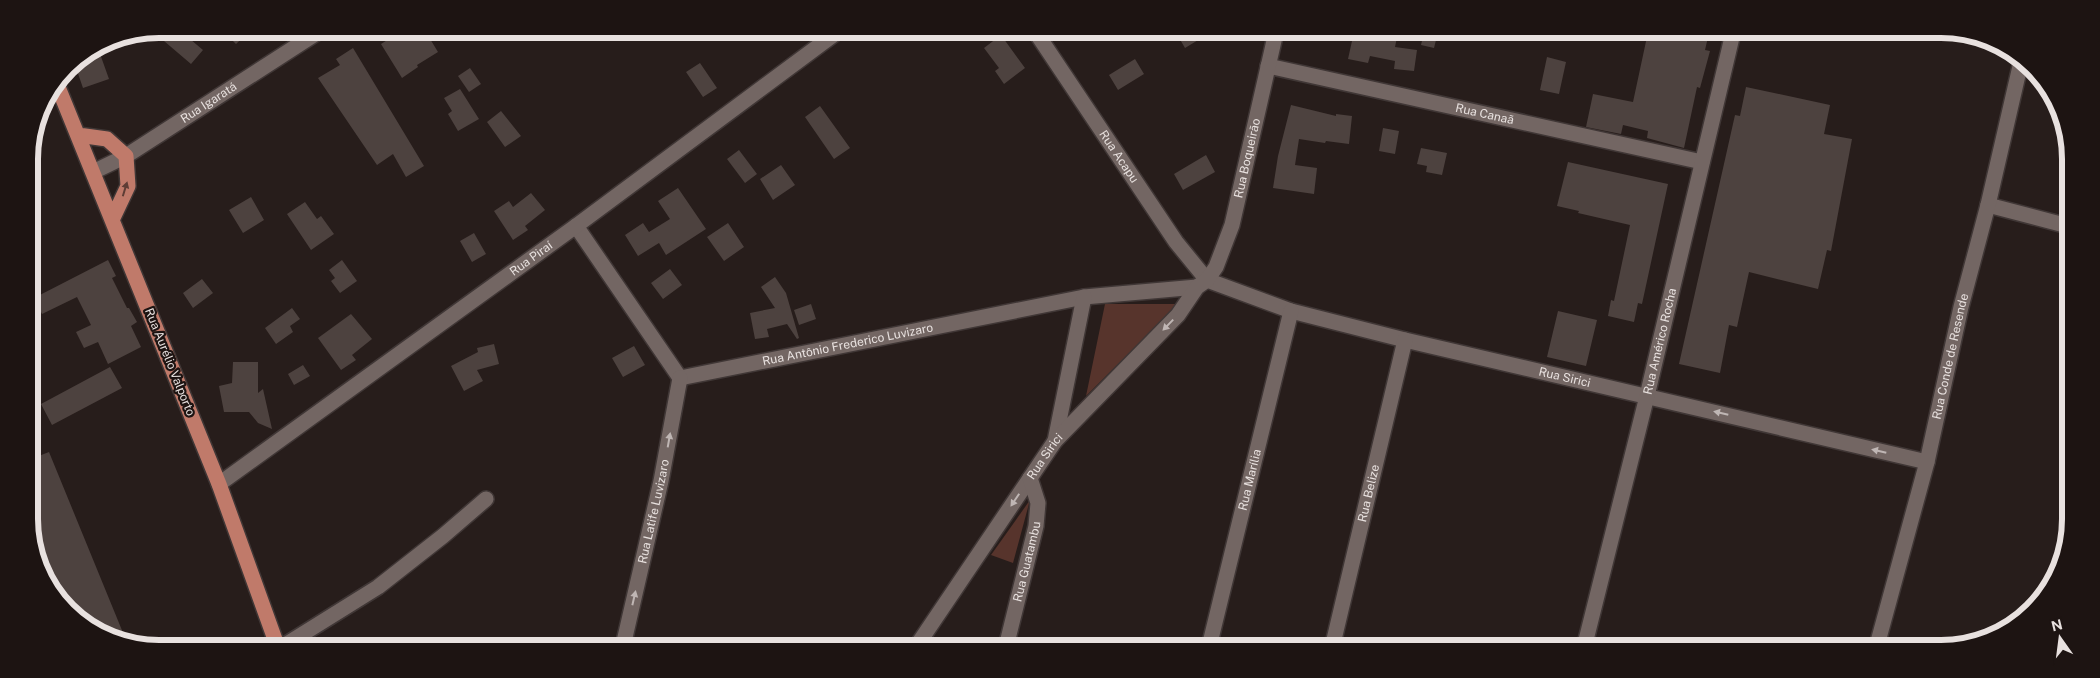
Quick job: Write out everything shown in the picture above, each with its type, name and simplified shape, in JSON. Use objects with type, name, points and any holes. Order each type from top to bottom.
[{"type":"main road","name":"Rua Aurélio Valporto","points":[[59,90],[219,484],[275,640]]},
{"type":"main road","points":[[78,135],[108,139],[126,156],[128,186],[112,220]]},
{"type":"street","name":"Rua Igaratá","points":[[93,172],[126,156],[309,38]]},
{"type":"street","name":"Rua Piraí","points":[[219,484],[576,226],[829,38]]},
{"type":"street","name":"Rua Acapu","points":[[1040,38],[1202,283]]},
{"type":"street","name":"Rua Boqueirão","points":[[1202,283],[1224,248],[1232,225],[1275,38]]},
{"type":"street","name":"Rua Américo Rocha","points":[[1586,640],[1647,396],[1732,38]]},
{"type":"street","name":"Rua Canaã","points":[[1268,66],[1702,162]]},
{"type":"street","name":"Rua Conde de Resende","points":[[1878,640],[1927,462],[1961,306],[1988,205],[2020,67]]},
{"type":"street","points":[[1988,205],[2062,224]]},
{"type":"street","points":[[576,226],[680,378]]},
{"type":"street","name":"Rua Antônio Frederico Luvizaro","points":[[680,378],[1084,297],[1202,283]]},
{"type":"street","name":"Rua Sirici","points":[[921,640],[1055,441],[1178,315],[1202,283],[1291,311],[1405,340],[1927,462]]},
{"type":"street","points":[[1055,441],[1084,297]]},
{"type":"street","name":"Rua Marília","points":[[1211,640],[1291,311]]},
{"type":"street","name":"Rua Belize","points":[[1334,640],[1405,340]]},
{"type":"street","name":"Rua Latife Luvizaro","points":[[624,640],[661,481],[680,378]]},
{"type":"street","name":"Rua Guatambu","points":[[1008,640],[1036,526],[1038,503],[1030,478]]},
{"type":"street","points":[[292,640],[378,587],[443,536],[486,499]]},
{"type":"shaded area","points":[[1105,304],[1178,304],[1086,396]]},
{"type":"shaded area","points":[[1030,500],[1013,563],[991,555]]},
{"type":"building","points":[[167,38],[189,38],[203,50],[191,64],[164,41]]},
{"type":"building","points":[[230,38],[242,38],[236,44]]},
{"type":"building","points":[[390,38],[429,38],[438,52],[417,65],[418,67],[402,78],[381,44]]},
{"type":"building","points":[[997,38],[1003,38],[1025,68],[1004,84],[995,71],[999,68],[984,48]]},
{"type":"building","points":[[1179,38],[1201,38],[1185,48]]},
{"type":"building","points":[[1353,38],[1397,38],[1395,47],[1417,50],[1414,71],[1394,69],[1395,61],[1370,56],[1368,63],[1348,59]]},
{"type":"building","points":[[1423,38],[1436,38],[1434,48],[1421,45]]},
{"type":"building","points":[[1647,38],[1708,38],[1705,50],[1710,51],[1700,88],[1697,87],[1684,148],[1647,138],[1648,131],[1623,125],[1621,134],[1586,127],[1593,94],[1633,102]]},
{"type":"building","points":[[353,48],[424,166],[406,177],[393,154],[377,165],[318,78],[340,65],[336,59]]},
{"type":"building","points":[[100,53],[109,79],[83,88],[77,69]]},
{"type":"building","points":[[1547,57],[1566,62],[1559,94],[1540,90]]},
{"type":"building","points":[[1135,59],[1144,74],[1118,90],[1109,75]]},
{"type":"building","points":[[700,63],[717,88],[703,97],[686,72]]},
{"type":"building","points":[[470,68],[481,84],[469,92],[458,76]]},
{"type":"building","points":[[1746,87],[1830,105],[1824,134],[1852,139],[1831,251],[1827,250],[1818,289],[1749,272],[1737,327],[1729,325],[1720,373],[1679,364],[1735,115],[1740,116]]},
{"type":"building","points":[[460,89],[479,119],[458,131],[448,114],[452,111],[444,98]]},
{"type":"building","points":[[1291,105],[1336,116],[1336,114],[1352,116],[1349,144],[1299,139],[1295,165],[1317,168],[1314,194],[1273,188],[1278,156]]},
{"type":"building","points":[[820,106],[850,148],[834,159],[805,117]]},
{"type":"building","points":[[501,111],[521,136],[505,147],[487,122]]},
{"type":"building","points":[[1383,128],[1399,131],[1395,154],[1379,151]]},
{"type":"building","points":[[1421,148],[1447,153],[1442,175],[1426,172],[1427,166],[1417,164]]},
{"type":"building","points":[[739,150],[757,174],[745,183],[727,159]]},
{"type":"building","points":[[1206,155],[1215,172],[1183,190],[1174,174]]},
{"type":"building","points":[[1568,162],[1668,184],[1642,304],[1638,303],[1634,322],[1608,316],[1611,300],[1614,301],[1630,225],[1557,206]]},
{"type":"building","points":[[781,165],[795,185],[773,200],[760,179]]},
{"type":"building","points":[[678,188],[706,229],[666,255],[659,243],[638,256],[625,235],[643,223],[649,232],[670,219],[658,201]]},
{"type":"building","points":[[531,193],[545,210],[525,226],[528,230],[513,240],[494,211],[509,201],[513,207]]},
{"type":"building","points":[[251,197],[264,220],[243,233],[229,210]]},
{"type":"building","points":[[305,202],[317,219],[321,216],[334,234],[311,250],[287,214]]},
{"type":"building","points":[[728,223],[744,247],[724,261],[707,237]]},
{"type":"building","points":[[474,233],[486,254],[472,262],[460,241]]},
{"type":"building","points":[[108,260],[116,276],[112,278],[127,308],[129,308],[137,322],[131,326],[141,347],[108,364],[98,342],[84,348],[76,332],[91,325],[77,297],[42,314],[38,306],[38,296]]},
{"type":"building","points":[[342,260],[357,281],[340,293],[331,281],[335,278],[329,270]]},
{"type":"building","points":[[670,269],[682,285],[663,299],[651,283]]},
{"type":"building","points":[[775,277],[786,293],[799,338],[797,339],[787,324],[767,329],[769,337],[755,339],[750,313],[775,308],[761,287]]},
{"type":"building","points":[[202,279],[213,293],[193,308],[183,293]]},
{"type":"building","points":[[811,304],[816,319],[799,325],[794,310]]},
{"type":"building","points":[[292,308],[300,319],[290,326],[293,332],[276,344],[265,328]]},
{"type":"building","points":[[1558,311],[1597,320],[1586,366],[1547,357]]},
{"type":"building","points":[[351,314],[372,339],[352,355],[356,360],[341,370],[318,338]]},
{"type":"building","points":[[494,344],[499,364],[477,370],[483,381],[464,391],[451,366],[478,352],[477,348]]},
{"type":"building","points":[[634,346],[645,365],[623,377],[612,358]]},
{"type":"building","points":[[233,362],[258,362],[258,393],[263,389],[272,429],[258,423],[249,412],[224,412],[219,386],[232,383]]},
{"type":"building","points":[[303,365],[310,376],[294,385],[288,374]]},
{"type":"building","points":[[110,367],[122,388],[52,425],[41,404]]},
{"type":"building","points":[[49,452],[124,635],[112,631],[85,616],[62,593],[47,566],[40,543],[38,528],[38,456]]}]
